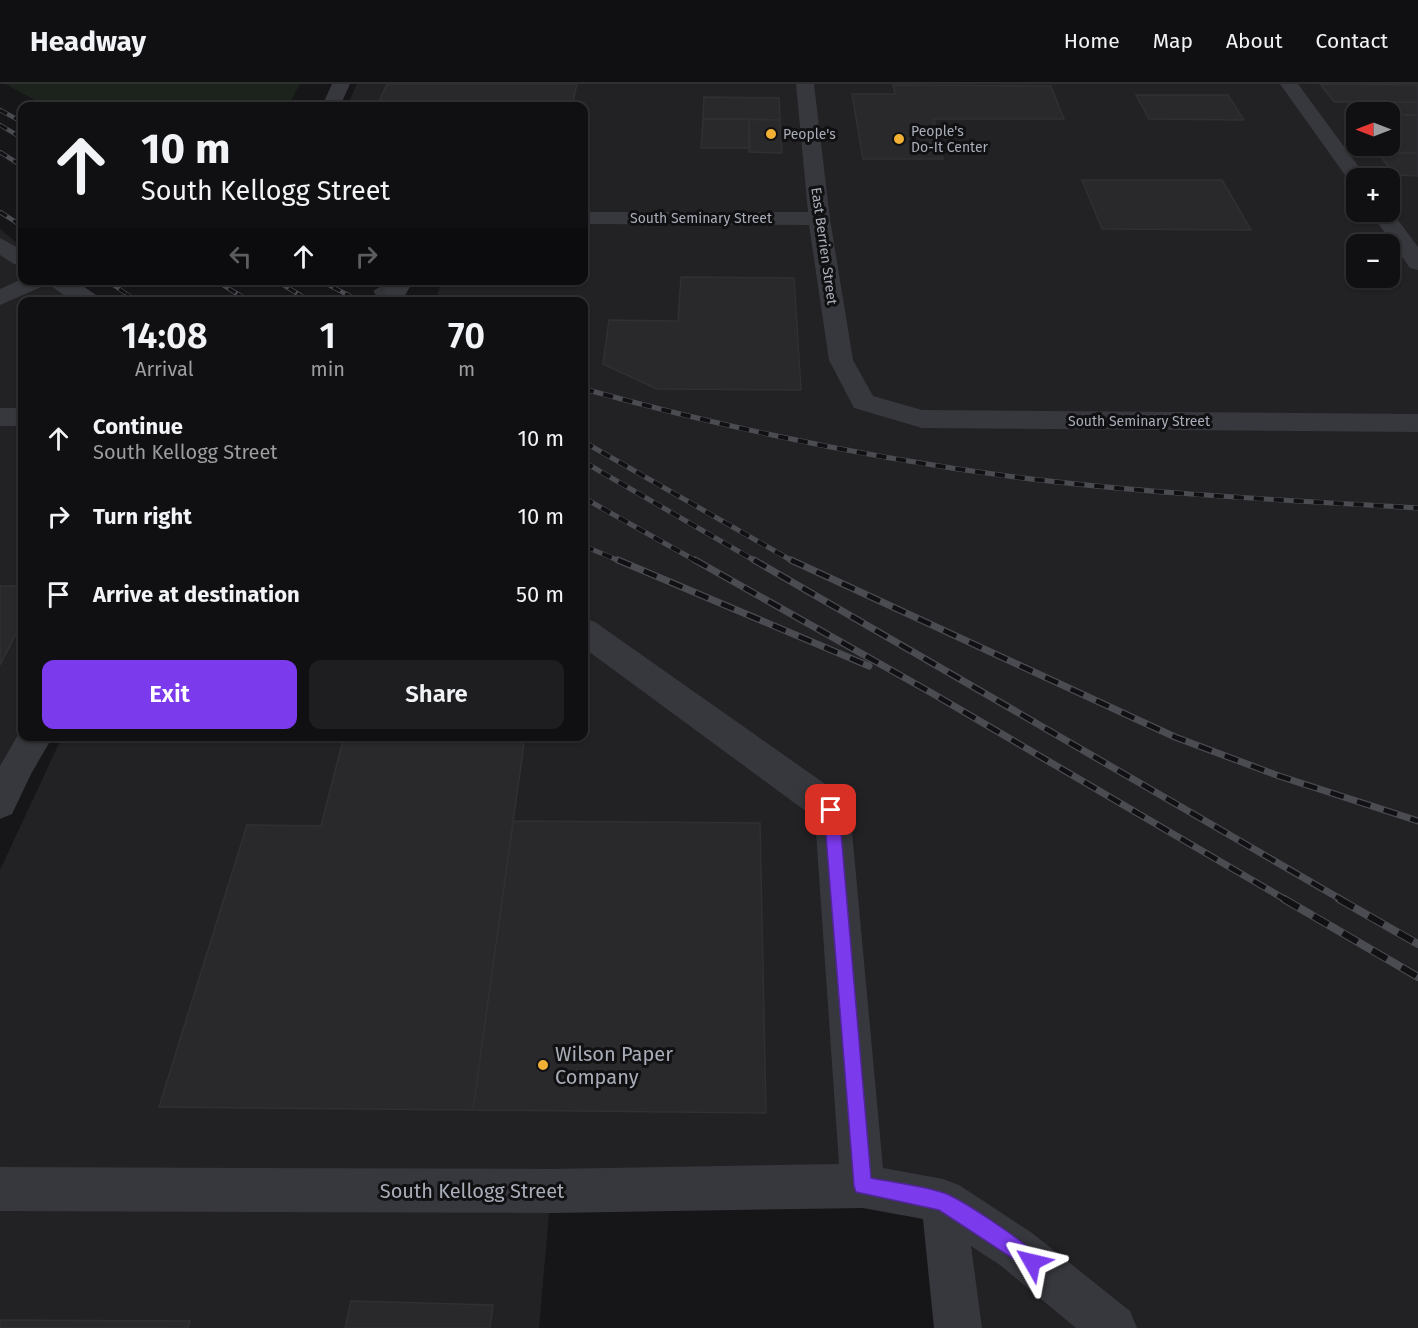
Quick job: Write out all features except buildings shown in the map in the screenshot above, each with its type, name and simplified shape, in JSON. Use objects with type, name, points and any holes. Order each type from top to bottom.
[{"type":"street","points":[[333,102],[341,84]]},
{"type":"street","name":"East Berrien Street","points":[[805,84],[819,219],[841,360],[863,402]]},
{"type":"street","points":[[1289,84],[1350,168]]},
{"type":"street","name":"South Seminary Street","points":[[588,218],[819,219]]},
{"type":"street","points":[[1388,222],[1418,263]]},
{"type":"street","points":[[0,246],[18,257]]},
{"type":"street","points":[[0,298],[28,285]]},
{"type":"street","points":[[65,285],[83,297]]},
{"type":"street","name":"South Seminary Street","points":[[863,402],[922,419],[1418,423]]},
{"type":"street","points":[[0,417],[18,417]]},
{"type":"street","points":[[588,634],[831,810],[863,1186]]},
{"type":"street","points":[[0,803],[28,745]]},
{"type":"street","name":"South Kellogg Street","points":[[0,1190],[551,1191],[863,1186],[943,1202]]},
{"type":"street","points":[[943,1202],[958,1328]]},
{"type":"street","points":[[943,1202],[1016,1249],[1113,1328]]},
{"type":"shaded area","points":[[5,84],[300,84],[290,102],[39,102]]},
{"type":"shaded area","points":[[357,84],[1418,84],[1418,1328],[958,1328],[943,1202],[551,1191],[539,1328],[0,1328],[0,870],[60,741],[588,741],[588,297],[437,297],[440,285],[588,285],[588,102],[349,102]]},
{"type":"shaded area","points":[[0,229],[18,244],[18,285],[70,285],[87,297],[18,297],[18,741],[20,741],[0,803]]},
{"type":"tunnel","points":[[391,295],[396,292]]},
{"type":"tunnel","points":[[388,297],[393,294]]},
{"type":"railway","points":[[0,110],[18,120]]},
{"type":"railway","points":[[0,125],[18,136]]},
{"type":"railway","points":[[0,152],[18,163]]},
{"type":"railway","points":[[0,212],[18,223]]},
{"type":"railway","points":[[113,285],[128,295]]},
{"type":"railway","points":[[223,285],[239,295]]},
{"type":"railway","points":[[283,285],[300,295]]},
{"type":"railway","points":[[329,285],[348,295]]},
{"type":"railway","points":[[126,294],[130,297]]},
{"type":"railway","points":[[237,294],[242,297]]},
{"type":"railway","points":[[297,294],[302,297]]},
{"type":"railway","points":[[345,294],[351,297]]},
{"type":"railway","points":[[588,390],[691,417],[852,451],[1015,477],[1166,492],[1418,508]]},
{"type":"railway","points":[[588,444],[794,562]]},
{"type":"railway","points":[[588,464],[757,562]]},
{"type":"railway","points":[[588,500],[698,562]]},
{"type":"railway","points":[[588,548],[622,562]]},
{"type":"railway","points":[[618,560],[869,666]]},
{"type":"railway","points":[[695,560],[930,692],[1286,900]]},
{"type":"railway","points":[[754,560],[1342,900]]},
{"type":"railway","points":[[791,560],[1175,737],[1279,776],[1418,821]]},
{"type":"railway","points":[[1284,899],[1418,977]]},
{"type":"railway","points":[[1339,899],[1418,944]]},
{"type":"place","name":"People's","points":[[771,134]]},
{"type":"place","name":"People's Do-It Center","points":[[899,139]]},
{"type":"place","name":"Wilson Paper Company","points":[[543,1065]]},
{"type":"route","points":[[831,810],[863,1186],[943,1202],[1016,1249],[1032,1262]]}]
